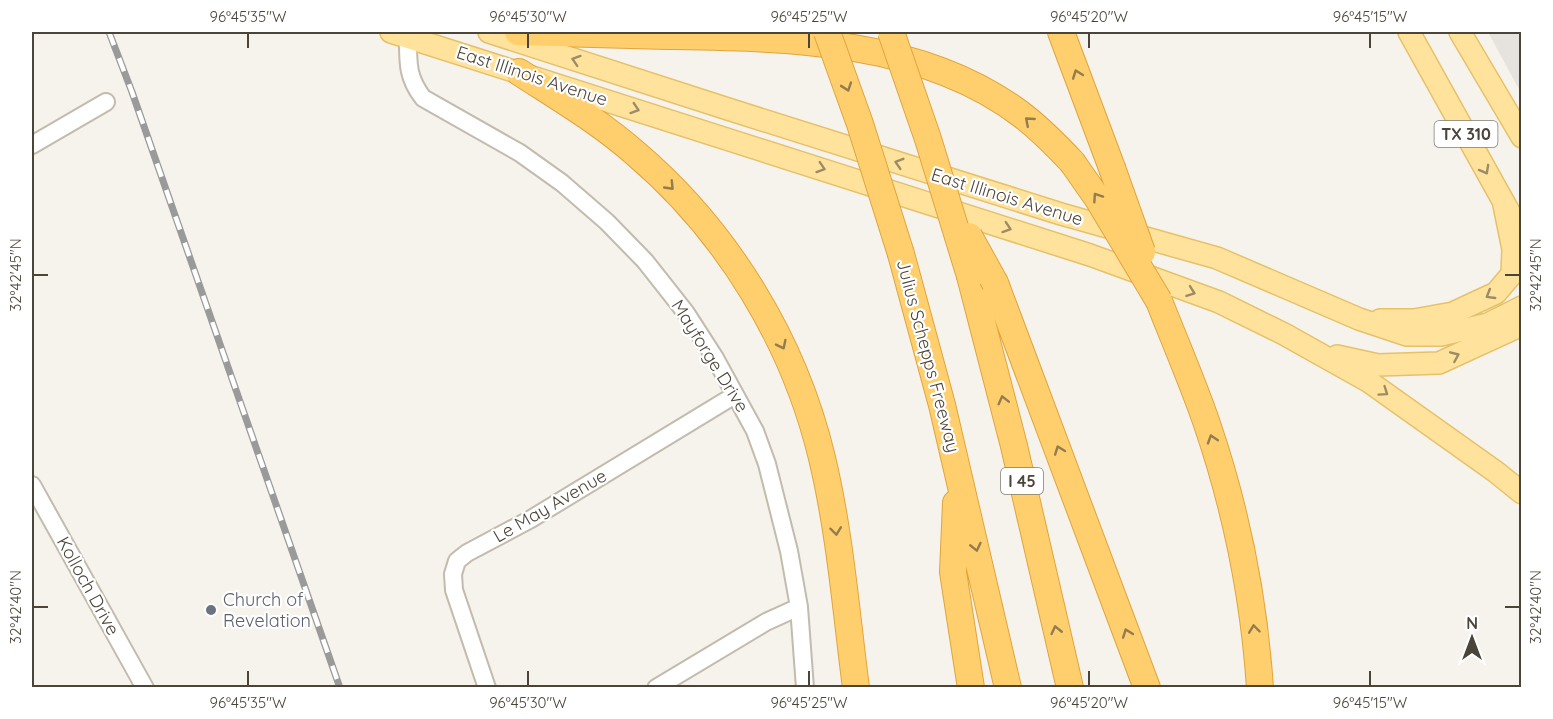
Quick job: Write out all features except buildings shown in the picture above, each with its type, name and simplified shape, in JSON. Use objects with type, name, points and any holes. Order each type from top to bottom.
[{"type":"highway","points":[[518,32],[762,37],[861,49],[916,62],[962,80],[1021,114],[1072,162],[1098,199],[1159,301]]},
{"type":"highway","name":"Julius Schepps Freeway","points":[[827,32],[870,154],[901,254],[958,470],[1008,687]]},
{"type":"highway","name":"I 45","points":[[891,32],[970,276],[1014,446],[1070,687]]},
{"type":"highway","points":[[1061,32],[1159,301],[1207,423],[1222,471],[1239,537],[1251,605],[1260,687]]},
{"type":"highway","points":[[519,72],[594,121],[635,152],[671,186],[706,225],[738,268],[766,314],[788,357],[807,405],[822,457],[833,510],[856,687]]},
{"type":"highway","points":[[944,191],[995,283],[1147,687]]},
{"type":"highway","points":[[958,470],[953,572],[971,687]]},
{"type":"main road","name":"East Illinois Avenue","points":[[489,32],[1061,214],[1217,258],[1359,320],[1407,335],[1441,335],[1488,324],[1521,307]]},
{"type":"main road","name":"TX 310","points":[[1409,32],[1521,233]]},
{"type":"main road","name":"TX 310","points":[[1460,32],[1521,137]]},
{"type":"main road","name":"East Illinois Avenue","points":[[404,33],[1090,255],[1219,302],[1316,352]]},
{"type":"main road","points":[[1359,320],[1414,320],[1453,314],[1496,293],[1512,274],[1514,249],[1504,205]]},
{"type":"main road","points":[[1316,352],[1378,365],[1439,363],[1521,325]]},
{"type":"main road","points":[[1316,352],[1368,381],[1496,472],[1521,493]]},
{"type":"street","name":"Mayforge Drive","points":[[404,33],[408,70],[414,87],[423,99],[520,153],[562,183],[607,222],[645,261],[686,313],[755,431],[767,464],[789,551],[799,607],[806,687]]},
{"type":"street","points":[[32,145],[106,102]]},
{"type":"street","name":"Le May Avenue","points":[[488,687],[454,590],[453,574],[457,561],[467,553],[531,519],[735,395]]},
{"type":"street","name":"Kolloch Drive","points":[[32,485],[145,687]]},
{"type":"street","points":[[656,687],[766,622],[799,607]]},
{"type":"shaded area","points":[[1488,32],[1521,32],[1521,93]]},
{"type":"railway","points":[[109,32],[340,688]]},
{"type":"place","name":"Church of Revelation","points":[[211,610]]}]
